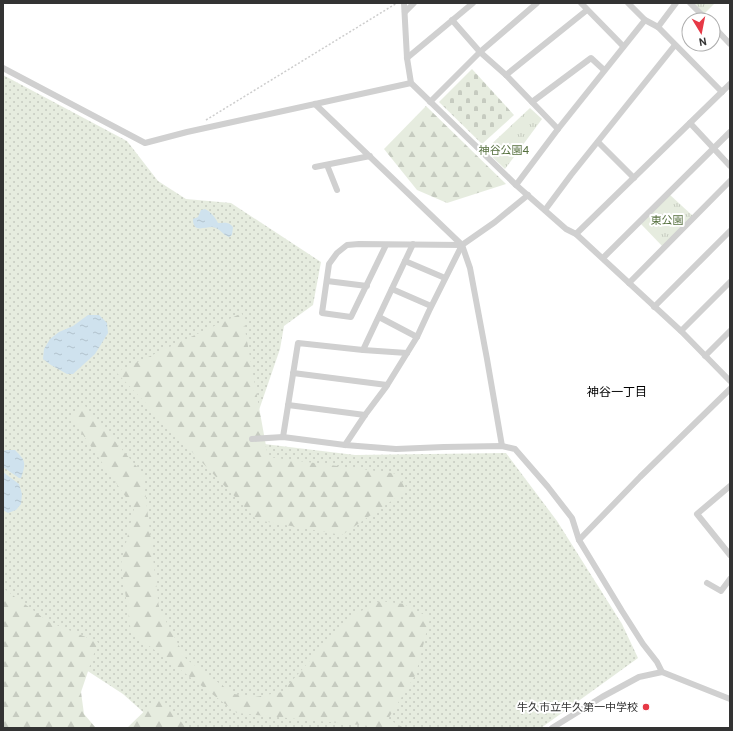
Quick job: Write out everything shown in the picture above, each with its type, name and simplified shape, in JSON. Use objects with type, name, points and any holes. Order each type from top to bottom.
[{"type":"street","points":[[404,3],[407,58],[411,83],[516,185],[566,229],[576,234],[603,258],[730,380]]},
{"type":"street","points":[[405,12],[414,3]]},
{"type":"street","points":[[407,58],[473,3]]},
{"type":"street","points":[[430,102],[480,52],[537,3]]},
{"type":"street","points":[[581,3],[623,46]]},
{"type":"street","points":[[628,3],[645,20],[658,27],[722,92]]},
{"type":"street","points":[[658,27],[676,3]]},
{"type":"street","points":[[690,3],[699,12]]},
{"type":"street","points":[[506,75],[588,10]]},
{"type":"street","points":[[452,20],[480,52],[506,75],[558,129]]},
{"type":"street","points":[[516,185],[604,70],[645,20]]},
{"type":"street","points":[[721,34],[730,44]]},
{"type":"street","points":[[545,210],[675,45]]},
{"type":"street","points":[[532,102],[591,58],[604,70]]},
{"type":"street","points":[[3,68],[145,143],[187,132],[411,83]]},
{"type":"street","points":[[576,234],[730,84]]},
{"type":"street","points":[[316,104],[462,245],[471,276],[502,446]]},
{"type":"street","points":[[690,123],[730,166]]},
{"type":"street","points":[[603,258],[730,132]]},
{"type":"street","points":[[598,142],[634,178]]},
{"type":"street","points":[[315,167],[370,156]]},
{"type":"street","points":[[327,165],[337,190]]},
{"type":"street","points":[[629,283],[730,181]]},
{"type":"street","points":[[345,445],[408,353],[462,245],[496,222],[528,195]]},
{"type":"street","points":[[654,307],[730,231]]},
{"type":"street","points":[[386,245],[351,317],[322,313],[329,264],[337,253],[347,245],[413,244],[462,245]]},
{"type":"street","points":[[363,350],[413,244]]},
{"type":"street","points":[[405,261],[445,278]]},
{"type":"street","points":[[326,281],[367,286]]},
{"type":"street","points":[[680,331],[730,282]]},
{"type":"street","points":[[392,288],[431,306]]},
{"type":"street","points":[[379,317],[417,337]]},
{"type":"street","points":[[705,356],[730,331]]},
{"type":"street","points":[[284,437],[298,343],[408,353]]},
{"type":"street","points":[[293,373],[387,385]]},
{"type":"street","points":[[579,540],[640,477],[730,389]]},
{"type":"street","points":[[288,405],[365,415]]},
{"type":"street","points":[[252,440],[284,437],[345,445],[396,449],[502,446],[515,449],[548,487],[572,518],[579,540],[622,611],[643,644],[657,662],[662,672]]},
{"type":"street","points":[[730,486],[697,514],[730,555]]},
{"type":"street","points":[[707,583],[721,590],[730,579]]},
{"type":"street","points":[[552,728],[602,697],[639,677],[662,672],[730,699]]},
{"type":"path","points":[[207,120],[397,3]]},
{"type":"green space","points":[[694,3],[715,3],[706,12],[702,12]]},
{"type":"green space","points":[[472,69],[514,115],[482,144],[439,102]]},
{"type":"green space","points":[[3,75],[127,141],[158,181],[186,199],[231,203],[321,262],[313,305],[284,326],[280,349],[248,442],[355,455],[506,453],[557,521],[622,624],[638,658],[541,728],[161,728],[123,694],[3,616]]},
{"type":"green space","points":[[426,106],[506,184],[447,203],[417,190],[384,149]]},
{"type":"green space","name":"神谷公園4","points":[[530,108],[542,119],[505,169],[485,150]]},
{"type":"green space","name":"東公園","points":[[669,194],[694,217],[664,248],[640,223]]},
{"type":"green space","points":[[242,313],[268,457],[399,474],[406,491],[342,535],[257,520],[116,372]]},
{"type":"green space","points":[[85,406],[143,474],[159,608],[186,659],[234,694],[255,697],[282,692],[348,618],[380,601],[404,604],[430,618],[416,674],[388,719],[404,728],[371,728],[370,726],[237,713],[131,632],[121,564],[134,509],[70,416]]},
{"type":"green space","points":[[3,588],[49,622],[98,642],[81,692],[84,714],[95,727],[128,727],[158,698],[187,728],[3,728]]},
{"type":"water","points":[[205,209],[213,215],[218,223],[230,224],[233,227],[232,235],[229,237],[213,227],[195,227],[193,219],[198,217],[201,210]]},
{"type":"water","points":[[88,315],[99,315],[107,323],[108,333],[95,354],[73,374],[67,374],[43,359],[44,349],[50,339],[59,332],[73,326]]},
{"type":"water","points":[[15,450],[23,460],[24,469],[21,478],[3,467],[3,451]]},
{"type":"water","points":[[3,472],[19,484],[22,494],[21,504],[16,510],[8,513],[3,510]]},
{"type":"place","name":"牛久市立牛久第一中学校","points":[[646,707]]},
{"type":"district","name":"神谷一丁目","points":[[617,392]]}]
